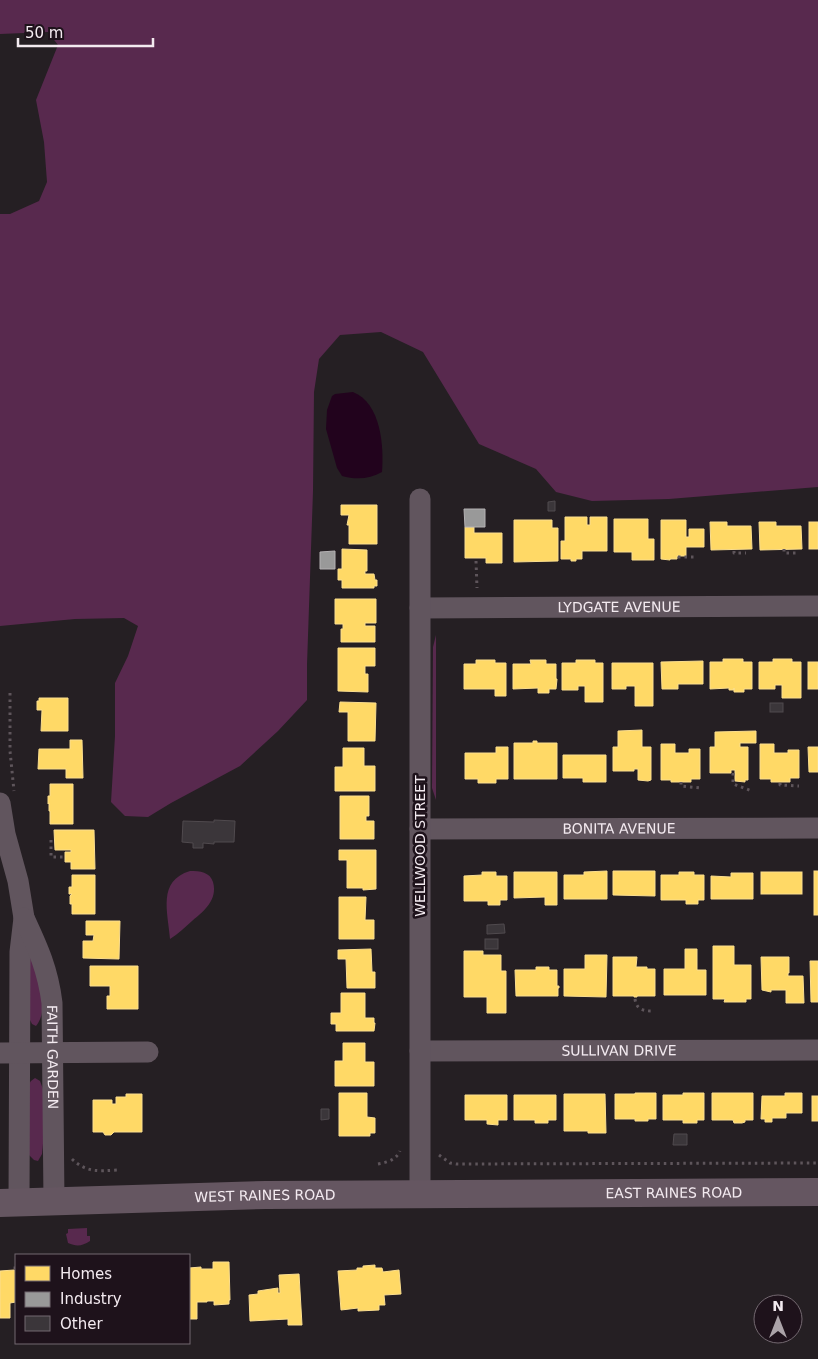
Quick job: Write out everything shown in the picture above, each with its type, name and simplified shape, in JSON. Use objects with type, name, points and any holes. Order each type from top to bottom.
[{"type":"main road","name":"EAST RAINES ROAD","points":[[529,1193],[818,1192]]},
{"type":"main road","name":"WEST RAINES ROAD","points":[[10,1202],[266,1196],[529,1193]]},
{"type":"street","name":"WELLWOOD STREET","points":[[420,499],[420,1194]]},
{"type":"street","name":"LYDGATE AVENUE","points":[[420,608],[818,606]]},
{"type":"street","name":"FAITH GARDEN","points":[[7,799],[3,834],[18,881],[24,918],[10,1052],[10,1202]]},
{"type":"street","name":"BONITA AVENUE","points":[[420,830],[818,828]]},
{"type":"street","name":"FAITH GARDEN","points":[[24,918],[40,950],[52,1003],[54,1201]]},
{"type":"street","name":"SULLIVAN DRIVE","points":[[420,1051],[818,1050]]},
{"type":"street","points":[[10,1052],[148,1052]]},
{"type":"path","points":[[784,549],[784,553],[796,553]]},
{"type":"path","points":[[734,550],[734,553],[746,553]]},
{"type":"path","points":[[678,558],[695,557]]},
{"type":"path","points":[[476,561],[477,589]]},
{"type":"path","points":[[7,799],[10,751],[10,693]]},
{"type":"path","points":[[733,773],[733,784],[752,791]]},
{"type":"path","points":[[681,782],[681,786],[701,788]]},
{"type":"path","points":[[780,783],[780,785],[799,786]]},
{"type":"path","points":[[50,840],[51,857],[65,857]]},
{"type":"path","points":[[635,999],[638,1008],[651,1011]]},
{"type":"path","points":[[437,1149],[443,1159],[456,1164],[818,1163]]},
{"type":"path","points":[[71,1158],[87,1170],[117,1170]]},
{"type":"shaded area","points":[[0,0],[818,0],[818,487],[669,499],[592,501],[556,492],[536,469],[479,444],[423,352],[381,332],[340,335],[319,359],[314,392],[307,700],[278,731],[240,766],[148,817],[125,816],[111,802],[115,736],[115,683],[128,656],[138,626],[124,618],[75,619],[0,626],[0,214],[10,214],[39,201],[47,182],[44,142],[36,100],[58,45],[48,32],[0,34]]},
{"type":"shaded area","points":[[353,392],[370,405],[379,426],[381,438],[382,472],[363,478],[342,476],[337,468],[326,429],[327,410],[332,396]]},
{"type":"shaded area","points":[[436,635],[436,800],[432,788],[433,647]]},
{"type":"shaded area","points":[[190,871],[201,872],[210,876],[213,882],[214,894],[205,909],[170,939],[167,908],[169,890],[173,882]]},
{"type":"shaded area","points":[[29,949],[41,988],[42,999],[41,1018],[36,1026],[30,1020]]},
{"type":"shaded area","points":[[35,1078],[40,1081],[43,1089],[43,1144],[42,1154],[38,1161],[29,1155],[29,1084]]},
{"type":"shaded area","points":[[87,1228],[87,1236],[90,1236],[90,1241],[79,1245],[68,1243],[66,1234],[68,1229]]},
{"type":"building: Homes","points":[[341,505],[377,505],[377,544],[349,544],[349,525],[347,525],[349,515],[341,515]]},
{"type":"building: Homes","points":[[565,517],[587,517],[587,525],[590,525],[590,517],[607,517],[607,551],[582,551],[582,559],[576,559],[576,561],[561,559],[561,541],[565,541]]},
{"type":"building: Homes","points":[[614,519],[648,519],[648,539],[654,539],[654,560],[632,560],[632,552],[614,552]]},
{"type":"building: Homes","points":[[514,520],[552,520],[552,528],[558,528],[558,561],[514,562]]},
{"type":"building: Homes","points":[[661,520],[686,520],[686,537],[689,537],[689,529],[704,529],[704,547],[686,547],[686,556],[677,556],[677,559],[670,560],[661,559]]},
{"type":"building: Homes","points":[[710,522],[727,522],[727,526],[751,526],[752,549],[711,550]]},
{"type":"building: Homes","points":[[759,522],[776,522],[776,526],[801,526],[802,549],[760,550]]},
{"type":"building: Homes","points":[[809,522],[818,522],[818,549],[809,549]]},
{"type":"building: Homes","points":[[465,527],[474,527],[474,533],[502,533],[502,563],[486,563],[486,558],[465,558]]},
{"type":"building: Homes","points":[[342,549],[367,550],[367,571],[365,571],[365,574],[374,574],[377,586],[374,586],[374,588],[342,588],[342,580],[338,580],[338,569],[342,569]]},
{"type":"building: Homes","points":[[335,599],[376,599],[376,623],[365,623],[365,626],[375,626],[375,642],[341,642],[343,624],[335,624]]},
{"type":"building: Homes","points":[[338,648],[375,648],[375,666],[365,666],[365,674],[368,674],[368,692],[338,691]]},
{"type":"building: Homes","points":[[723,659],[743,659],[743,662],[752,662],[752,689],[744,689],[744,692],[734,692],[734,690],[729,690],[729,688],[710,689],[710,662],[723,662]]},
{"type":"building: Homes","points":[[773,659],[792,659],[792,662],[801,662],[801,698],[782,698],[782,685],[775,685],[775,689],[759,689],[759,662],[773,662]]},
{"type":"building: Homes","points":[[476,660],[495,660],[495,663],[506,663],[506,696],[495,696],[495,689],[464,689],[464,664],[476,664]]},
{"type":"building: Homes","points":[[530,660],[546,660],[546,664],[556,664],[556,689],[549,689],[549,693],[538,693],[538,688],[513,689],[513,664],[531,664]]},
{"type":"building: Homes","points":[[576,660],[595,660],[595,663],[603,663],[603,702],[585,702],[585,686],[578,686],[578,690],[562,690],[562,663],[576,663]]},
{"type":"building: Homes","points":[[703,661],[703,684],[678,684],[678,689],[662,689],[661,662]]},
{"type":"building: Homes","points":[[808,662],[818,662],[818,689],[808,689]]},
{"type":"building: Homes","points":[[612,663],[653,663],[653,706],[635,706],[635,686],[626,686],[626,689],[612,689]]},
{"type":"building: Homes","points":[[39,698],[68,698],[68,731],[41,731],[42,710],[37,710]]},
{"type":"building: Homes","points":[[340,702],[376,703],[375,741],[348,741],[348,712],[339,712]]},
{"type":"building: Homes","points":[[642,730],[642,747],[651,747],[651,780],[648,781],[638,780],[638,769],[634,769],[634,771],[613,771],[613,747],[618,747],[618,731]]},
{"type":"building: Homes","points":[[756,731],[756,743],[740,743],[740,747],[748,747],[748,780],[745,780],[745,782],[735,781],[735,770],[731,770],[731,773],[710,773],[710,747],[715,747],[715,732]]},
{"type":"building: Homes","points":[[70,740],[82,740],[83,778],[66,778],[66,769],[38,769],[39,749],[70,749]]},
{"type":"building: Homes","points":[[533,741],[537,741],[537,743],[557,743],[557,779],[514,779],[514,743],[533,743]]},
{"type":"building: Homes","points":[[661,744],[675,744],[675,753],[689,753],[689,749],[700,749],[700,779],[691,779],[691,782],[661,780]]},
{"type":"building: Homes","points":[[760,744],[774,744],[774,753],[788,753],[788,750],[799,750],[799,778],[790,778],[790,782],[771,782],[771,779],[760,779]]},
{"type":"building: Homes","points":[[496,747],[508,747],[508,779],[496,779],[496,783],[478,783],[478,779],[465,779],[465,753],[496,753]]},
{"type":"building: Homes","points":[[808,747],[818,747],[818,772],[809,772]]},
{"type":"building: Homes","points":[[343,748],[364,748],[364,766],[375,766],[375,791],[335,791],[335,767],[343,767]]},
{"type":"building: Homes","points":[[563,755],[606,755],[606,782],[583,782],[583,778],[563,778]]},
{"type":"building: Homes","points":[[50,784],[73,784],[73,824],[50,824],[48,796],[50,796]]},
{"type":"building: Homes","points":[[340,796],[369,796],[369,816],[366,816],[366,821],[374,821],[374,839],[340,839]]},
{"type":"building: Homes","points":[[54,830],[94,830],[95,869],[71,869],[71,862],[65,862],[65,852],[71,852],[71,850],[55,850]]},
{"type":"building: Homes","points":[[339,850],[376,850],[376,889],[347,888],[347,860],[339,860]]},
{"type":"building: Homes","points":[[607,871],[607,899],[564,899],[564,875],[584,875],[584,872]]},
{"type":"building: Homes","points":[[613,871],[655,871],[655,896],[613,895]]},
{"type":"building: Homes","points":[[814,871],[818,871],[818,915],[814,915]]},
{"type":"building: Homes","points":[[482,872],[496,872],[496,876],[507,876],[507,900],[500,900],[500,905],[488,905],[488,901],[464,901],[464,876],[482,875]]},
{"type":"building: Homes","points":[[514,872],[557,872],[557,905],[545,905],[545,897],[514,898]]},
{"type":"building: Homes","points":[[679,872],[694,872],[694,875],[704,875],[704,900],[698,900],[698,904],[686,904],[686,900],[661,900],[661,875],[679,875]]},
{"type":"building: Homes","points":[[761,872],[802,872],[802,894],[761,894]]},
{"type":"building: Homes","points":[[731,873],[753,873],[753,899],[711,899],[711,876],[731,877]]},
{"type":"building: Homes","points":[[72,875],[95,875],[95,914],[72,914],[70,896],[72,894],[69,894],[69,887],[72,887]]},
{"type":"building: Homes","points":[[339,897],[366,897],[365,920],[374,920],[374,939],[339,939]]},
{"type":"building: Homes","points":[[86,921],[120,921],[119,959],[83,958],[83,941],[93,941],[94,935],[86,935]]},
{"type":"building: Homes","points":[[713,946],[734,946],[734,965],[751,965],[751,999],[746,999],[746,1002],[724,1002],[725,999],[713,999]]},
{"type":"building: Homes","points":[[371,949],[372,972],[375,972],[375,988],[347,988],[346,959],[338,959],[338,950]]},
{"type":"building: Homes","points":[[685,949],[697,949],[697,970],[706,970],[706,995],[664,995],[664,969],[685,969]]},
{"type":"building: Homes","points":[[464,951],[483,951],[483,955],[501,955],[501,971],[506,971],[506,1013],[487,1013],[487,997],[464,997]]},
{"type":"building: Homes","points":[[585,955],[607,955],[606,997],[564,996],[564,969],[585,969]]},
{"type":"building: Homes","points":[[613,957],[637,957],[636,967],[655,969],[655,996],[613,996]]},
{"type":"building: Homes","points":[[761,957],[789,957],[788,976],[803,976],[804,1003],[786,1003],[786,990],[771,990],[771,992],[762,990]]},
{"type":"building: Homes","points":[[810,961],[818,961],[818,1002],[811,1002]]},
{"type":"building: Homes","points":[[90,966],[138,966],[138,1009],[107,1009],[107,996],[110,996],[110,986],[90,986]]},
{"type":"building: Homes","points":[[536,967],[549,967],[549,970],[557,970],[558,996],[516,996],[515,970],[536,970]]},
{"type":"building: Homes","points":[[341,993],[365,993],[365,1018],[374,1018],[374,1031],[336,1031],[336,1024],[331,1024],[331,1013],[341,1013]]},
{"type":"building: Homes","points":[[343,1043],[365,1043],[365,1062],[374,1062],[374,1086],[335,1086],[335,1061],[343,1061]]},
{"type":"building: Homes","points":[[339,1093],[367,1093],[367,1117],[375,1118],[375,1133],[370,1133],[370,1136],[339,1136]]},
{"type":"building: Homes","points":[[656,1093],[656,1119],[635,1121],[635,1119],[615,1119],[615,1094]]},
{"type":"building: Homes","points":[[683,1093],[704,1093],[704,1120],[697,1120],[697,1123],[683,1123],[683,1120],[663,1120],[663,1095],[683,1095]]},
{"type":"building: Homes","points":[[712,1093],[753,1093],[753,1120],[734,1123],[733,1120],[712,1120]]},
{"type":"building: Homes","points":[[785,1093],[802,1093],[802,1113],[786,1113],[786,1118],[772,1118],[772,1122],[765,1122],[765,1119],[761,1119],[762,1096],[785,1096]]},
{"type":"building: Homes","points":[[126,1094],[142,1094],[142,1132],[114,1132],[111,1135],[105,1135],[103,1132],[93,1132],[93,1100],[112,1100],[112,1104],[116,1104],[116,1097],[126,1097]]},
{"type":"building: Homes","points":[[564,1094],[605,1094],[606,1133],[564,1131]]},
{"type":"building: Homes","points":[[465,1095],[507,1095],[507,1120],[498,1120],[498,1125],[487,1124],[487,1120],[465,1120]]},
{"type":"building: Homes","points":[[514,1095],[556,1095],[556,1120],[548,1120],[548,1123],[535,1123],[535,1120],[514,1120]]},
{"type":"building: Homes","points":[[812,1096],[818,1096],[818,1121],[812,1121]]},
{"type":"building: Homes","points":[[213,1262],[229,1262],[229,1304],[214,1305],[214,1301],[197,1302],[197,1319],[190,1319],[190,1268],[213,1269]]},
{"type":"building: Homes","points":[[375,1265],[375,1268],[382,1268],[383,1272],[399,1270],[401,1294],[384,1295],[385,1305],[379,1305],[379,1310],[358,1311],[358,1308],[341,1310],[338,1271],[357,1270],[357,1268],[363,1268],[363,1266]]},
{"type":"building: Homes","points":[[15,1270],[15,1302],[10,1303],[10,1318],[0,1318],[0,1271]]},
{"type":"building: Homes","points":[[299,1274],[302,1325],[288,1325],[288,1319],[250,1321],[249,1295],[258,1294],[258,1291],[278,1288],[278,1293],[280,1293],[279,1275]]},
{"type":"building: Industry","points":[[464,509],[485,509],[485,527],[465,527]]},
{"type":"building: Industry","points":[[335,551],[335,569],[320,569],[320,552]]},
{"type":"building: Other","points":[[555,501],[555,511],[548,511],[548,502]]},
{"type":"building: Other","points":[[770,703],[783,703],[783,712],[770,712]]},
{"type":"building: Other","points":[[214,820],[235,821],[234,842],[203,843],[203,848],[193,848],[193,843],[182,842],[183,821],[214,822]]},
{"type":"building: Other","points":[[504,924],[505,933],[487,934],[487,925]]},
{"type":"building: Other","points":[[485,939],[498,939],[498,949],[485,949]]},
{"type":"building: Other","points":[[321,1109],[329,1109],[329,1119],[321,1120]]},
{"type":"building: Other","points":[[674,1134],[687,1134],[687,1145],[673,1145]]}]
